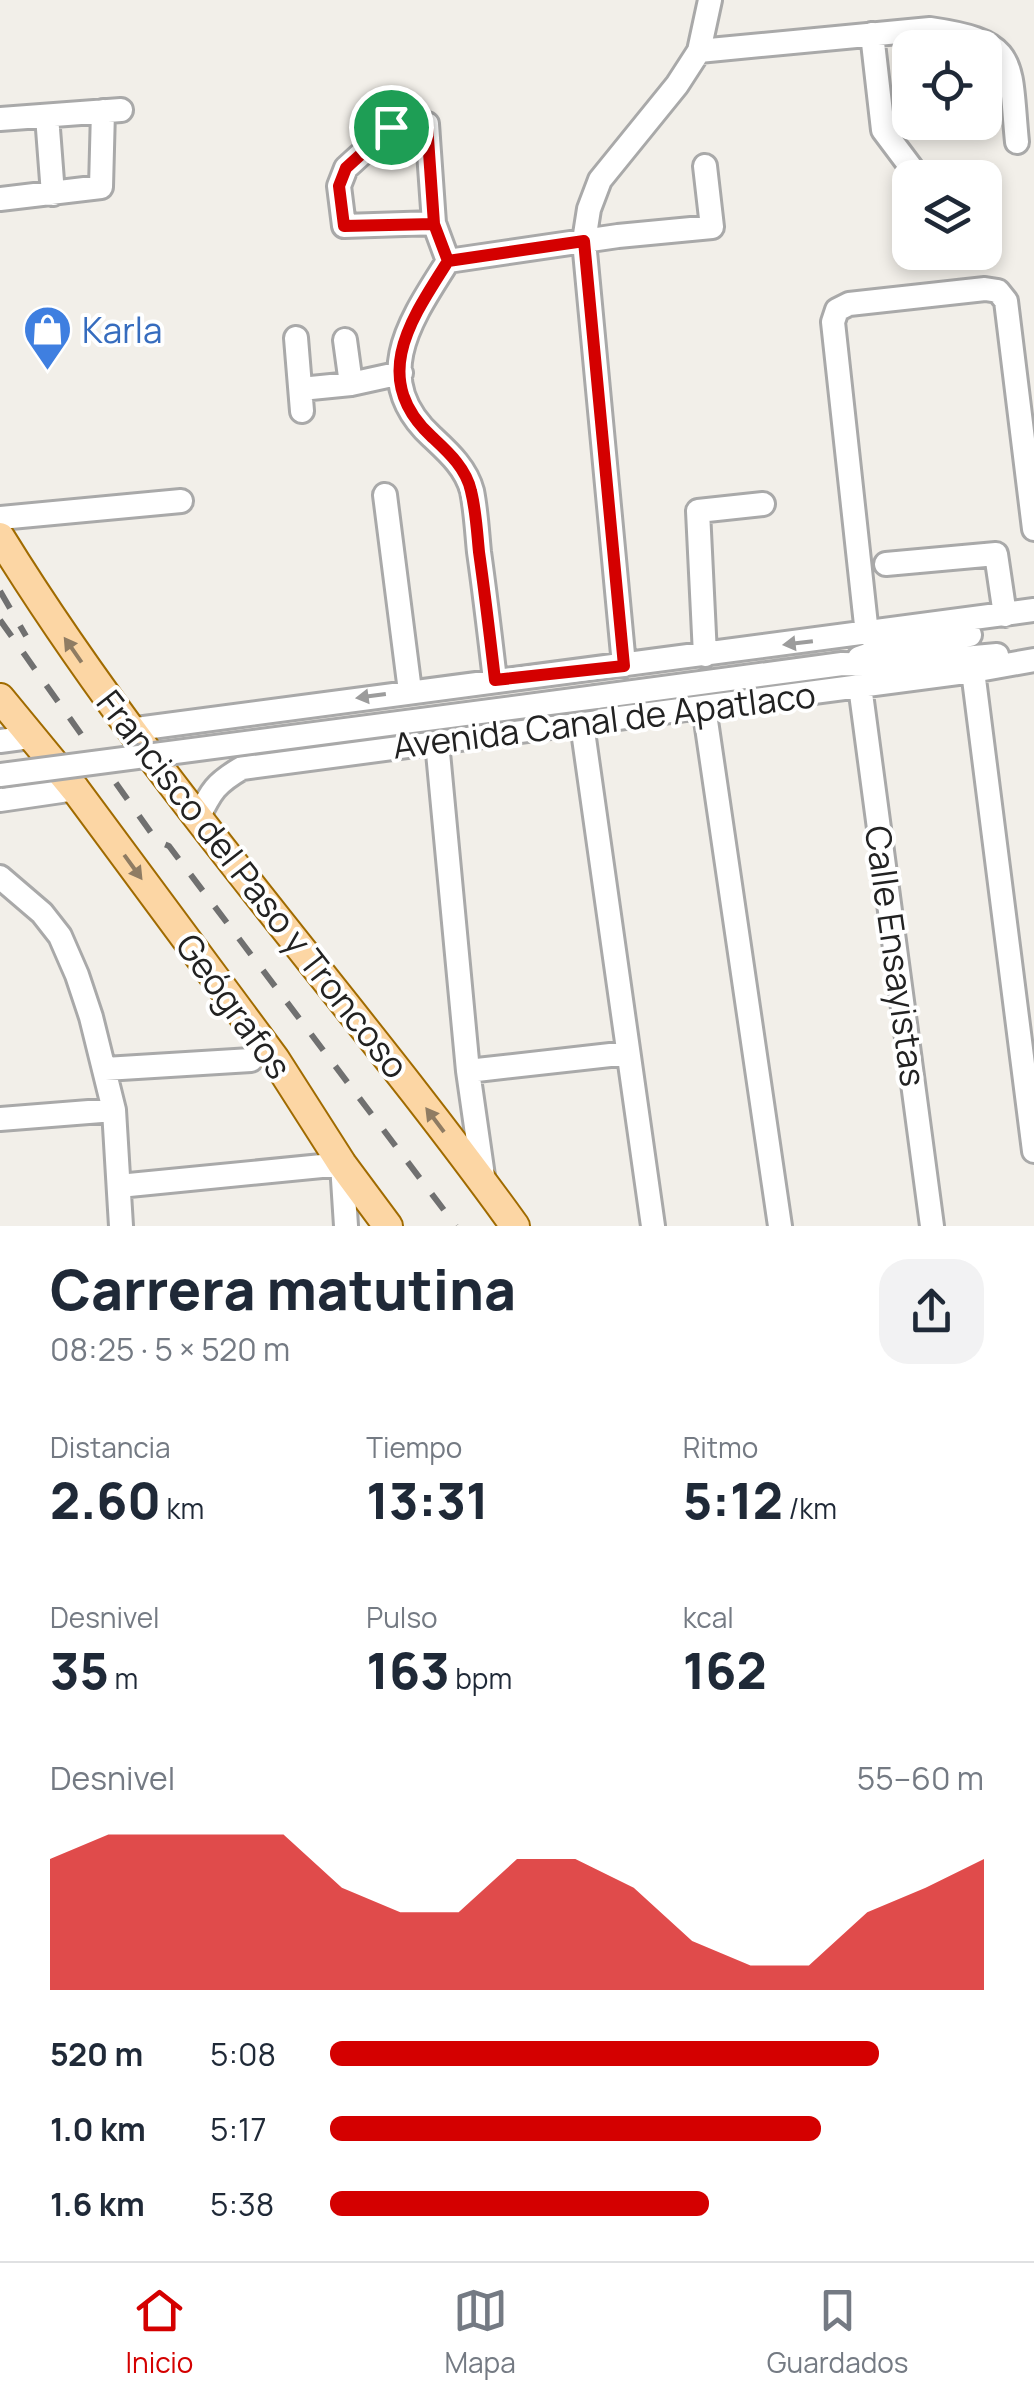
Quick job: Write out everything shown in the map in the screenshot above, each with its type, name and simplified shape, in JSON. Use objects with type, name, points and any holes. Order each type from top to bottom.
[{"type":"main road","name":"Francisco del Paso y Troncoso","points":[[0,537],[128,730],[514,1226]]},
{"type":"main road","points":[[0,698],[75,789]]},
{"type":"main road","name":"Geógrafos","points":[[75,789],[274,1059],[342,1164],[388,1226]]},
{"type":"street","points":[[624,666],[584,241],[589,210],[600,180],[677,85],[698,51],[710,0]]},
{"type":"street","points":[[698,51],[930,29],[988,41],[1002,52],[1010,69],[1017,142]]},
{"type":"street","points":[[872,34],[882,130],[906,160]]},
{"type":"street","points":[[0,119],[112,110],[101,187],[0,199]]},
{"type":"street","points":[[47,116],[54,194]]},
{"type":"street","points":[[434,224],[344,226],[339,186],[346,168],[391,127],[427,124],[434,224],[448,261]]},
{"type":"street","points":[[495,680],[471,487],[451,454],[428,434],[412,412],[398,358],[408,324],[448,261],[712,227],[705,166]]},
{"type":"street","points":[[867,634],[832,322],[837,310],[849,304],[985,289],[998,291],[1006,301],[1034,530]]},
{"type":"street","points":[[296,338],[301,400],[350,384],[401,374]]},
{"type":"street","points":[[345,340],[350,384]]},
{"type":"street","points":[[385,495],[410,691]]},
{"type":"street","points":[[0,518],[181,501]]},
{"type":"street","points":[[705,655],[698,511],[763,504]]},
{"type":"street","points":[[886,564],[996,554],[1004,615]]},
{"type":"street","points":[[842,664],[882,650],[1013,627],[1033,610]]},
{"type":"street","name":"Avenida Canal de Apatlaco","points":[[128,730],[1033,610]]},
{"type":"street","points":[[0,775],[842,664],[886,665],[990,654],[1030,661]]},
{"type":"street","name":"Avenida Canal de Apatlaco","points":[[198,818],[220,780],[242,768],[972,672],[1030,661]]},
{"type":"street","points":[[972,672],[1034,1151]]},
{"type":"street","name":"Calle Ensayistas","points":[[860,686],[932,1226]]},
{"type":"street","points":[[704,708],[780,1226]]},
{"type":"street","points":[[271,710],[265,737],[270,750],[286,762]]},
{"type":"street","points":[[582,724],[653,1226]]},
{"type":"street","points":[[0,741],[30,737]]},
{"type":"street","points":[[437,742],[468,1071],[484,1183]]},
{"type":"street","points":[[0,800],[75,789]]},
{"type":"street","points":[[4,886],[42,913],[60,936],[91,1017],[114,1110],[121,1226]]},
{"type":"street","points":[[468,1071],[628,1054]]},
{"type":"street","points":[[105,1068],[251,1060]]},
{"type":"street","points":[[0,1119],[114,1110]]},
{"type":"street","points":[[118,1186],[342,1164],[346,1226]]},
{"type":"railway","points":[[0,591],[26,636]]},
{"type":"railway","points":[[0,620],[157,841],[169,846],[456,1226]]},
{"type":"place","name":"Karla","points":[[47,372]]},
{"type":"route","points":[[391,127],[346,168],[339,186],[344,226],[434,224],[448,261],[584,241],[624,666],[495,680],[471,487],[451,454],[428,434],[412,412],[398,358],[408,324],[448,261],[434,224],[427,124],[391,127]]}]
